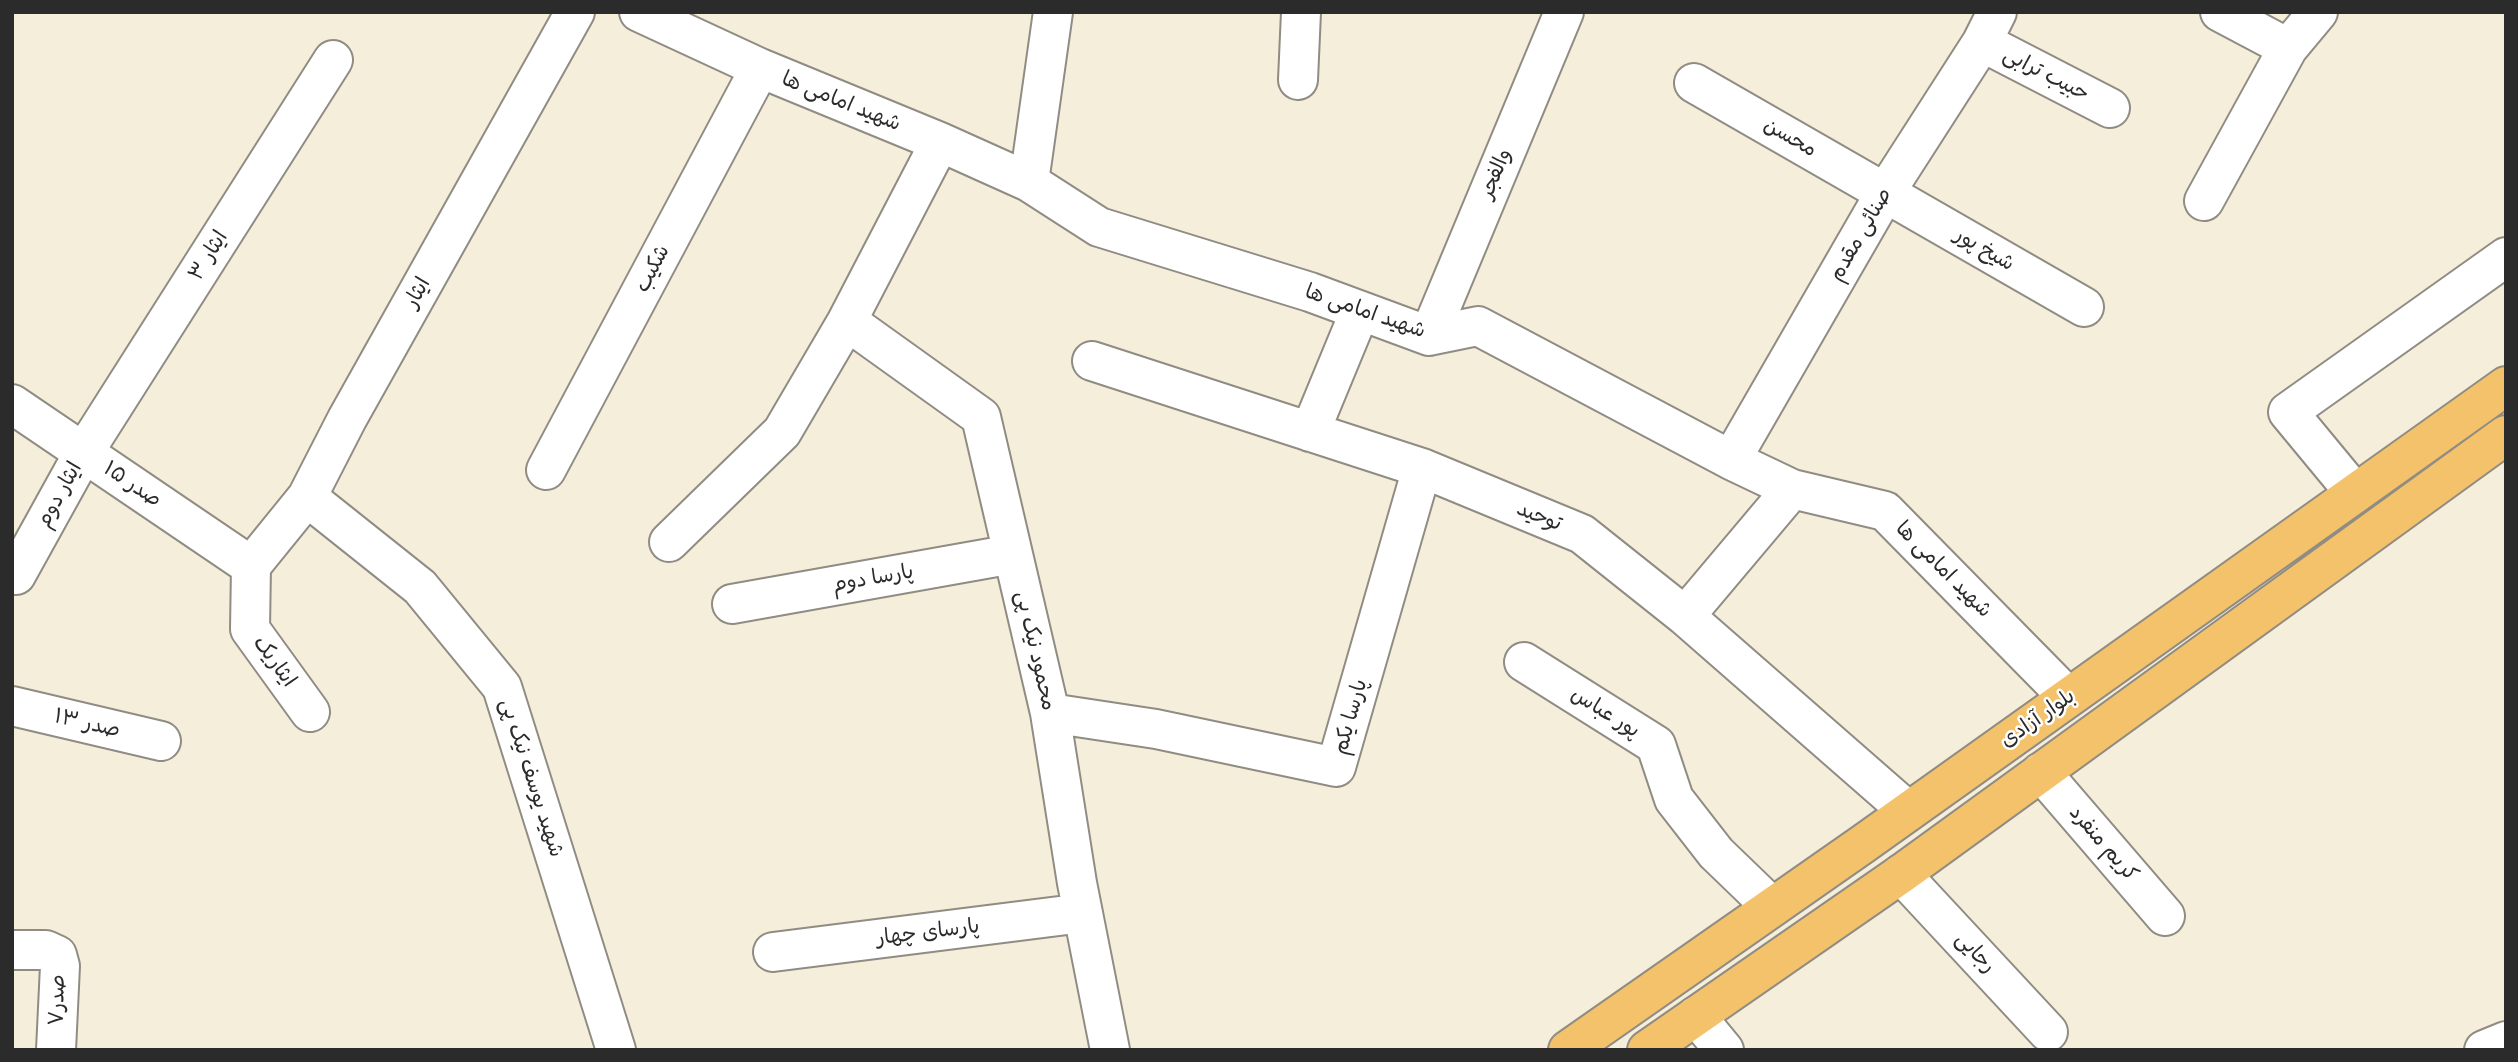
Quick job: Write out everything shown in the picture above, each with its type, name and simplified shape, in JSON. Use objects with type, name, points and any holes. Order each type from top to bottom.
[{"type":"main road","name":"بلوار آزادی","points":[[1568,1050],[2506,386]]},
{"type":"main road","points":[[1647,1050],[1902,874],[2506,435]]},
{"type":"street","name":"ایثار","points":[[251,566],[307,497],[575,12]]},
{"type":"street","name":"شهید امامی ها","points":[[639,12],[760,68],[940,142],[1029,182],[1099,227],[1310,292],[1429,337],[1478,326],[1731,460],[1792,489],[1885,510],[2068,697]]},
{"type":"street","points":[[1029,182],[1053,12]]},
{"type":"street","points":[[1298,80],[1301,12]]},
{"type":"street","name":"والفجر","points":[[1429,337],[1564,12]]},
{"type":"street","points":[[2220,12],[2288,48]]},
{"type":"street","points":[[2204,201],[2288,48],[2318,12]]},
{"type":"street","name":"حبیب ترابی","points":[[1989,27],[2110,108]]},
{"type":"street","name":"صنائی مقدم","points":[[1731,460],[1885,193],[1989,27]]},
{"type":"street","name":"ایثار ۳","points":[[84,452],[333,60]]},
{"type":"street","name":"شکیب","points":[[546,470],[760,68]]},
{"type":"street","name":"محسن","points":[[1694,83],[1885,193]]},
{"type":"street","points":[[669,542],[782,432],[847,321],[940,142]]},
{"type":"street","name":"شیخ پور","points":[[1885,193],[2084,307]]},
{"type":"street","points":[[2355,493],[2288,412],[2506,257]]},
{"type":"street","points":[[1310,432],[1360,311]]},
{"type":"street","name":"محمود نیک پی","points":[[847,321],[981,417],[1050,713],[1083,913],[1110,1050]]},
{"type":"street","name":"توحید","points":[[1092,361],[1422,468],[1581,534],[1685,616],[1908,811]]},
{"type":"street","name":"صدر ۱۵","points":[[12,404],[251,566]]},
{"type":"street","name":"ایثار دوم","points":[[16,575],[84,452]]},
{"type":"street","name":"پارسا یکم","points":[[1050,713],[1156,729],[1336,767],[1422,468]]},
{"type":"street","points":[[1685,616],[1792,489]]},
{"type":"street","name":"شهید یوسف نیک پی","points":[[307,497],[419,587],[502,687],[616,1050]]},
{"type":"street","name":"پارسا دوم","points":[[732,604],[1013,554]]},
{"type":"street","name":"ایثاریک","points":[[251,566],[250,629],[310,712]]},
{"type":"street","name":"پور عباس","points":[[1524,662],[1656,745],[1674,799],[1716,853],[1772,907]]},
{"type":"street","name":"صدر ۱۳","points":[[12,706],[161,741]]},
{"type":"street","name":"کریم منفرد","points":[[2041,772],[2165,916]]},
{"type":"street","name":"رجایی","points":[[1902,874],[2048,1032]]},
{"type":"street","name":"پارسای چهار","points":[[774,952],[1083,913]]},
{"type":"street","name":"صدر۷","points":[[12,950],[46,950],[57,955],[60,966],[56,1050]]},
{"type":"street","points":[[1696,1016],[1724,1050]]},
{"type":"street","points":[[2484,1050],[2506,1041]]}]
